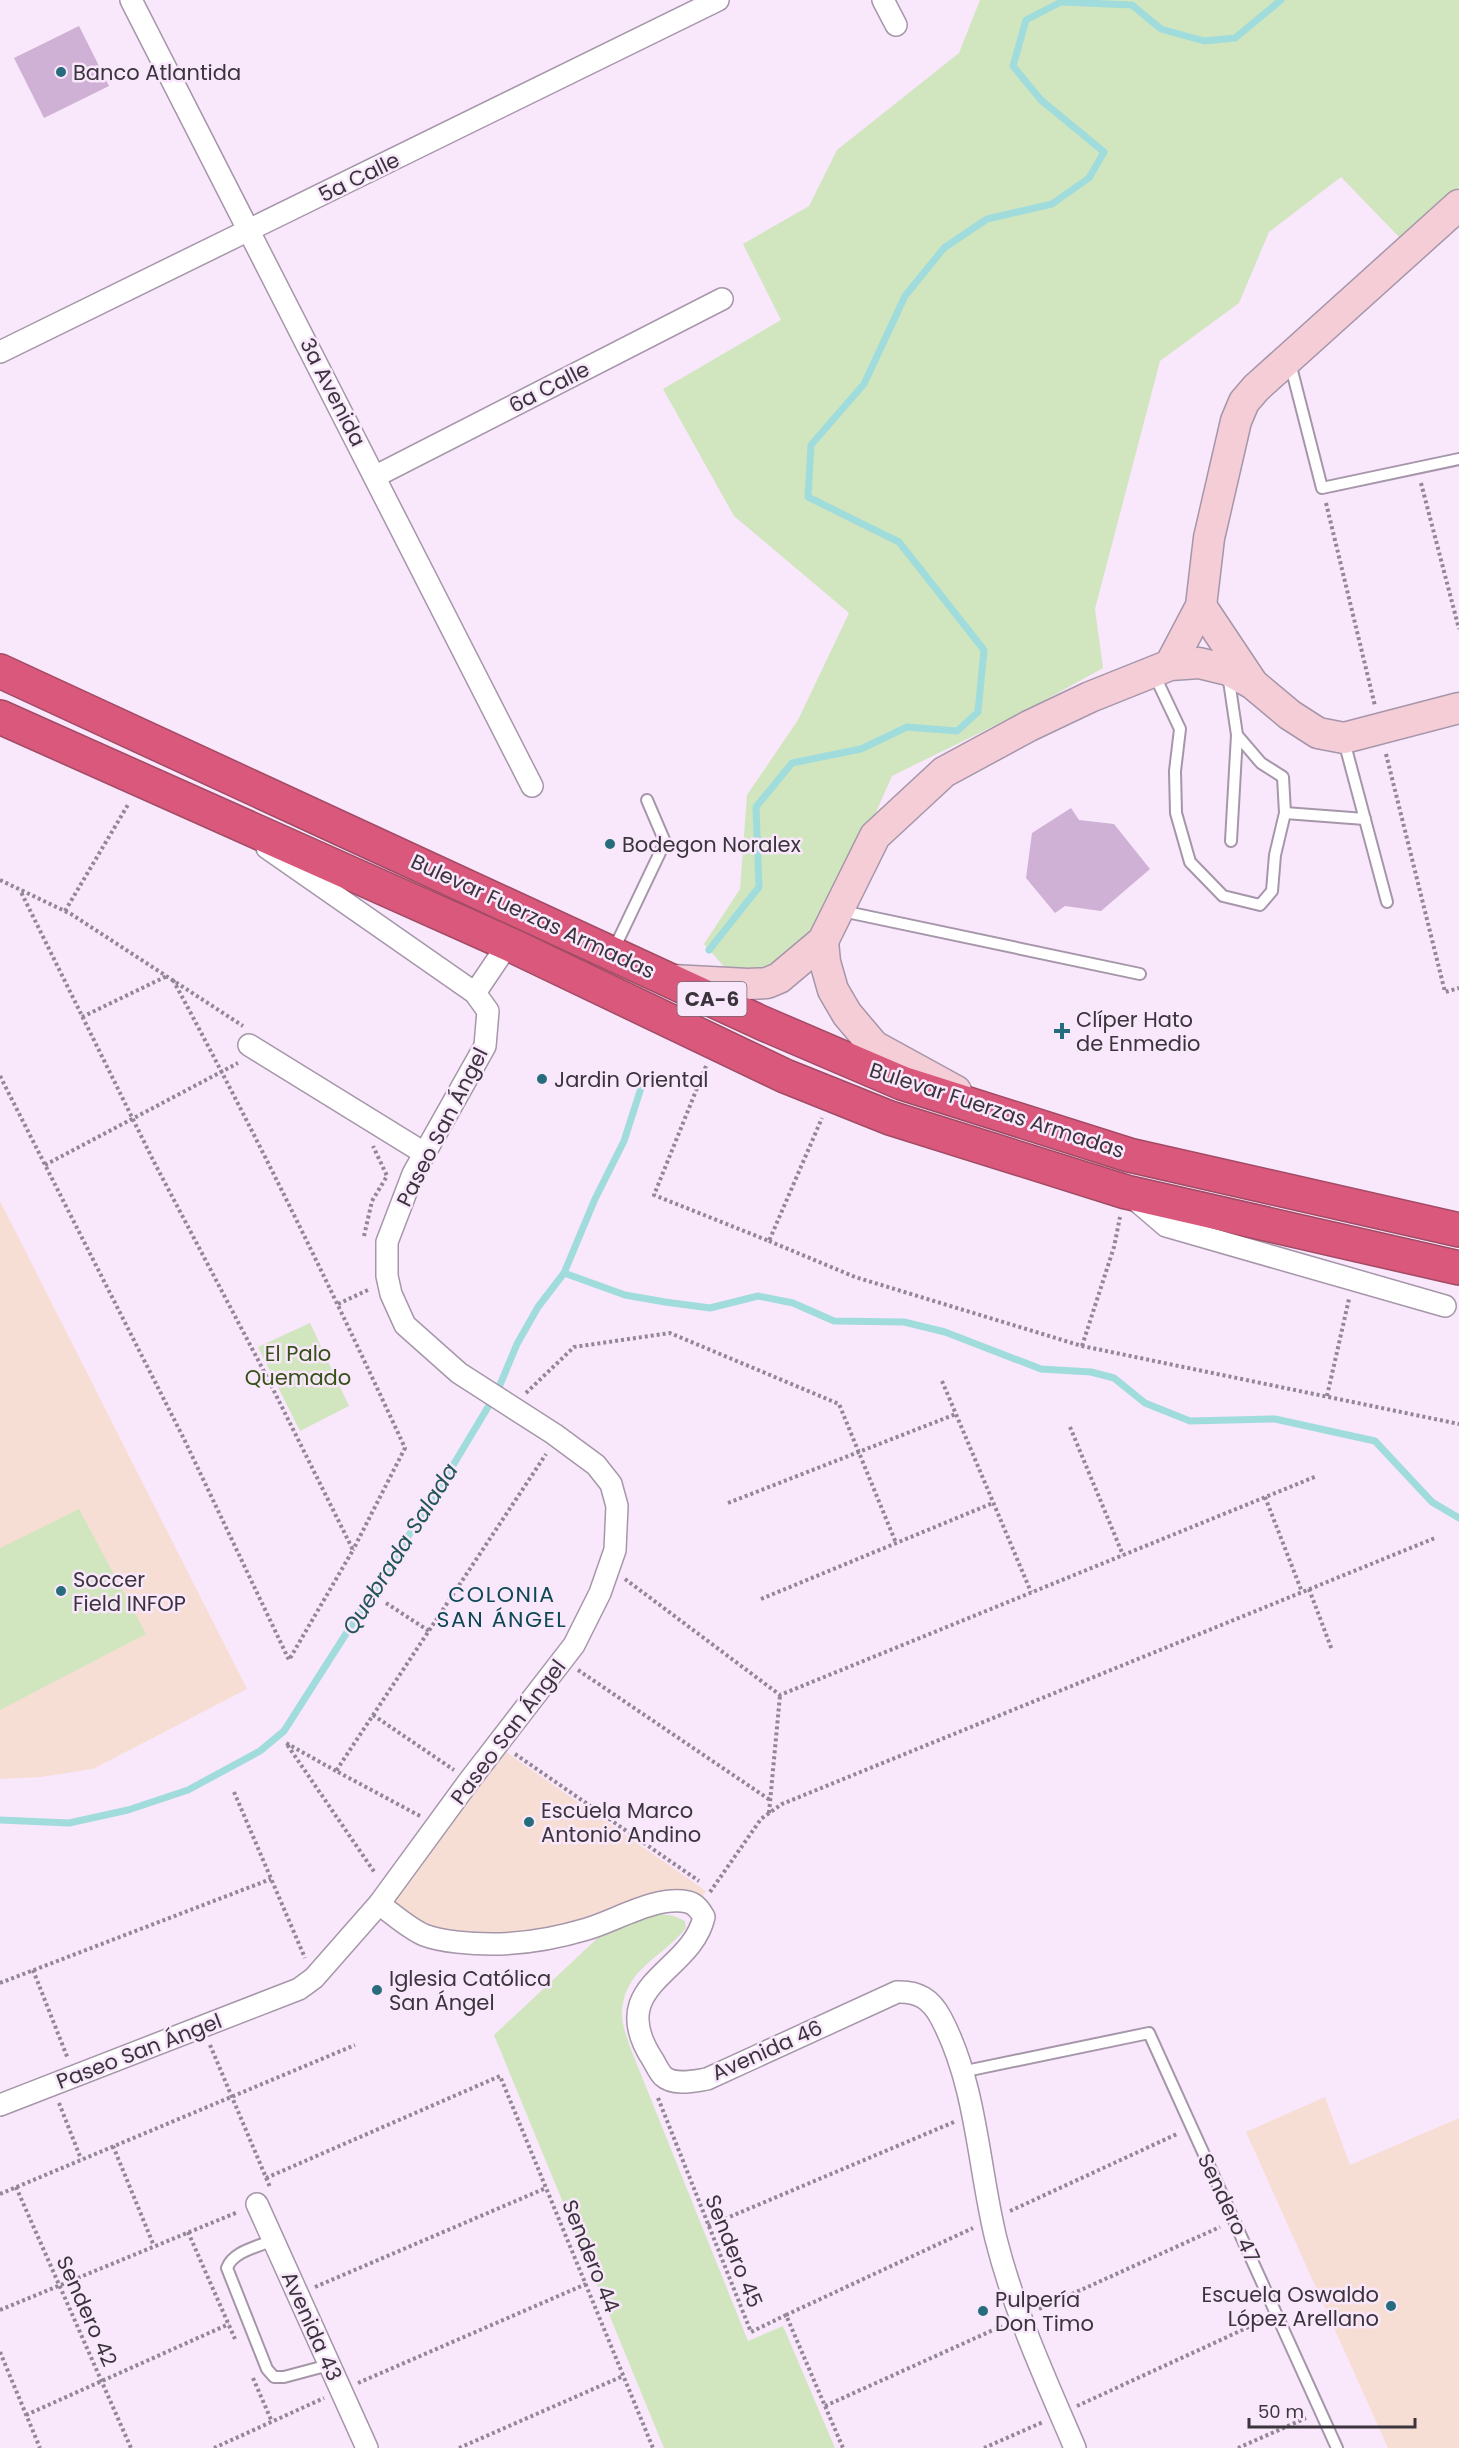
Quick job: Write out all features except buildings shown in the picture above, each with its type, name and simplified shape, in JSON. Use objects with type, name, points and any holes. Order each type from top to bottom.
[{"type":"highway","name":"Bulevar Fuerzas Armadas","points":[[0,671],[762,1023],[902,1083],[1129,1155],[1459,1230]]},
{"type":"highway","name":"Bulevar Fuerzas Armadas","points":[[0,717],[508,944],[785,1076],[890,1118],[1126,1192],[1459,1268]]},
{"type":"street","name":"3a Avenida","points":[[131,0],[376,476],[532,786]]},
{"type":"street","name":"5a Calle","points":[[0,352],[718,0]]},
{"type":"street","points":[[883,0],[896,25]]},
{"type":"street","points":[[1161,668],[1201,606],[1209,538],[1236,421],[1244,402],[1256,388],[1459,205]]},
{"type":"street","name":"6a Calle","points":[[376,476],[722,299]]},
{"type":"street","points":[[1201,606],[1240,677]]},
{"type":"street","points":[[672,980],[767,983],[790,970],[823,941],[875,836],[944,772],[1080,702],[1161,668],[1199,663],[1240,677],[1318,733],[1344,738],[1459,708]]},
{"type":"street","points":[[221,815],[366,919],[475,993],[508,944]]},
{"type":"street","points":[[823,941],[825,962],[833,990],[847,1014],[874,1046],[995,1113]]},
{"type":"street","name":"Paseo San Ángel","points":[[0,2105],[299,1989],[314,1978],[383,1898],[469,1781],[563,1660],[574,1645],[600,1593],[615,1550],[617,1506],[611,1484],[596,1465],[554,1434],[459,1372],[405,1325],[391,1294],[388,1280],[387,1242],[413,1174],[485,1046],[488,1011],[475,993]]},
{"type":"street","points":[[245,1053],[424,1154]]},
{"type":"street","points":[[1126,1192],[1166,1226],[1445,1305]]},
{"type":"street","points":[[383,1898],[425,1935],[461,1942],[493,1944],[534,1941],[588,1929],[657,1904],[690,1902],[699,1908],[704,1917],[701,1931],[646,1991],[637,2015],[643,2044],[663,2077]]},
{"type":"street","name":"Avenida 46","points":[[663,2077],[683,2083],[707,2079],[897,1992],[913,1991],[925,1998],[940,2016],[961,2072],[973,2114],[996,2237],[1010,2288],[1075,2448]]},
{"type":"street","name":"Avenida 43","points":[[257,2204],[367,2448]]},
{"type":"lane","points":[[1289,360],[1322,488],[1459,459]]},
{"type":"lane","points":[[1161,668],[1180,729],[1175,771],[1176,813],[1190,862],[1223,896],[1260,905],[1272,891],[1275,855],[1285,813],[1283,777],[1261,763],[1237,735]]},
{"type":"lane","points":[[1231,841],[1240,677]]},
{"type":"lane","points":[[1344,738],[1387,902]]},
{"type":"lane","points":[[612,952],[665,842],[647,800]]},
{"type":"lane","points":[[1285,813],[1365,819]]},
{"type":"lane","points":[[838,910],[1140,974]]},
{"type":"lane","name":"Sendero 47","points":[[961,2072],[1149,2033],[1337,2448]]},
{"type":"lane","points":[[273,2240],[238,2254],[229,2261],[226,2268],[267,2369],[274,2377],[284,2377],[329,2365]]},
{"type":"path","points":[[1418,468],[1459,629]]},
{"type":"path","points":[[1322,488],[1444,992],[1459,988]]},
{"type":"path","points":[[65,911],[142,779]]},
{"type":"path","points":[[0,880],[65,911],[173,980],[222,1071],[339,1304],[405,1448],[353,1550],[289,1660],[184,1439],[0,1076]]},
{"type":"path","points":[[20,890],[132,1119],[268,1379],[353,1550]]},
{"type":"path","points":[[82,1017],[167,976]]},
{"type":"path","points":[[716,1043],[654,1195],[855,1277],[1082,1346],[1459,1424]]},
{"type":"path","points":[[45,1165],[222,1071],[245,1053]]},
{"type":"path","points":[[769,1241],[832,1095]]},
{"type":"path","points":[[364,1243],[372,1201],[387,1176],[373,1145]]},
{"type":"path","points":[[1082,1346],[1114,1247],[1126,1192]]},
{"type":"path","points":[[339,1304],[388,1280]]},
{"type":"path","points":[[1328,1396],[1353,1280]]},
{"type":"path","points":[[516,1409],[527,1390],[574,1347],[670,1333],[839,1404],[896,1543]]},
{"type":"path","points":[[942,1381],[1031,1592]]},
{"type":"path","points":[[728,1503],[956,1414]]},
{"type":"path","points":[[1070,1427],[1123,1555]]},
{"type":"path","points":[[336,1771],[543,1460],[554,1434]]},
{"type":"path","points":[[780,1695],[1317,1476]]},
{"type":"path","points":[[1264,1497],[1302,1592]]},
{"type":"path","points":[[761,1599],[993,1503]]},
{"type":"path","points":[[699,1908],[761,1819],[782,1804],[1435,1538]]},
{"type":"path","points":[[609,1568],[780,1695]]},
{"type":"path","points":[[1309,1589],[1332,1650]]},
{"type":"path","points":[[386,1603],[429,1631]]},
{"type":"path","points":[[563,1660],[770,1800]]},
{"type":"path","points":[[769,1813],[780,1695]]},
{"type":"path","points":[[373,1715],[469,1781]]},
{"type":"path","points":[[383,1898],[286,1743],[438,1826]]},
{"type":"path","points":[[500,1743],[711,1890]]},
{"type":"path","points":[[234,1792],[314,1978]]},
{"type":"path","points":[[0,1983],[271,1879]]},
{"type":"path","points":[[33,1970],[75,2076]]},
{"type":"path","points":[[0,2310],[274,2197],[202,2027]]},
{"type":"path","points":[[0,2194],[355,2045]]},
{"type":"path","name":"Sendero 44","points":[[266,2178],[500,2076],[653,2448]]},
{"type":"path","name":"Sendero 45","points":[[663,2077],[658,2100],[751,2332],[786,2315],[843,2448]]},
{"type":"path","points":[[52,2085],[81,2159]]},
{"type":"path","points":[[708,2226],[973,2114]]},
{"type":"path","points":[[113,2146],[154,2246]]},
{"type":"path","name":"Sendero 42","points":[[16,2187],[131,2448]]},
{"type":"path","points":[[298,2295],[546,2188]]},
{"type":"path","points":[[188,2232],[238,2346]]},
{"type":"path","points":[[214,2448],[341,2390],[586,2284]]},
{"type":"path","points":[[984,2448],[1277,2314]]},
{"type":"path","points":[[26,2415],[229,2324]]},
{"type":"path","points":[[0,2352],[40,2448]]},
{"type":"path","points":[[248,2368],[272,2422]]},
{"type":"path","points":[[459,2448],[623,2376]]},
{"type":"path","points":[[1239,2448],[1321,2412]]},
{"type":"shaded area","points":[[0,1201],[247,1689],[93,1769],[41,1777],[0,1779]]},
{"type":"shaded area","name":"Escuela Marco Antonio Andino","points":[[506,1752],[706,1891],[698,1903],[517,1938],[425,1928],[389,1905]]},
{"type":"shaded area","name":"Escuela Oswaldo López Arellano","points":[[1325,2097],[1350,2165],[1459,2118],[1459,2448],[1388,2448],[1246,2132]]},
{"type":"green space","points":[[980,0],[1459,0],[1459,187],[1400,238],[1341,177],[1269,232],[1239,303],[1160,361],[1095,609],[1103,668],[1036,705],[892,776],[873,819],[810,935],[768,971],[727,970],[704,944],[740,889],[747,795],[798,720],[849,613],[734,516],[663,389],[781,320],[743,244],[809,206],[837,150],[959,53]]},
{"type":"green space","name":"El Palo Quemado","points":[[310,1323],[349,1406],[300,1431],[258,1347]]},
{"type":"green space","name":"Soccer Field INFOP","points":[[79,1509],[146,1634],[0,1710],[0,1548]]},
{"type":"green space","points":[[655,1913],[674,1916],[685,1921],[686,1928],[645,1966],[629,1987],[622,2015],[630,2047],[748,2341],[783,2326],[835,2448],[664,2448],[494,2035],[602,1934]]},
{"type":"waterway","name":"Quebrada Salada","points":[[709,950],[759,887],[756,807],[792,763],[861,749],[907,727],[957,731],[978,712],[984,650],[899,542],[808,497],[811,445],[864,384],[905,296],[944,248],[987,219],[1052,204],[1089,178],[1104,152],[1041,100],[1013,66],[1026,20],[1061,2],[1132,5],[1161,29],[1204,41],[1235,38],[1281,0]]},
{"type":"waterway","name":"Quebrada Salada","points":[[0,1820],[69,1823],[128,1810],[188,1790],[260,1751],[284,1731],[446,1477],[497,1392],[517,1344],[538,1307],[564,1273],[595,1199],[624,1141],[641,1088]]},
{"type":"waterway","points":[[564,1273],[625,1295],[665,1302],[710,1308],[758,1296],[793,1303],[834,1321],[904,1322],[945,1332],[1041,1369],[1091,1372],[1114,1378],[1145,1403],[1190,1421],[1275,1419],[1375,1441],[1432,1502],[1459,1518]]},
{"type":"place","name":"Banco Atlantida","points":[[61,72]]},
{"type":"place","name":"Bodegon Noralex","points":[[610,844]]},
{"type":"place","name":"Clíper Hato de Enmedio","points":[[1062,1031]]},
{"type":"place","name":"Jardin Oriental","points":[[542,1079]]},
{"type":"place","name":"Soccer Field INFOP","points":[[61,1591]]},
{"type":"place","name":"Escuela Marco Antonio Andino","points":[[529,1822]]},
{"type":"place","name":"Iglesia Católica San Ángel","points":[[377,1990]]},
{"type":"place","name":"Escuela Oswaldo López Arellano","points":[[1391,2306]]},
{"type":"place","name":"Pulpería Don Timo","points":[[983,2311]]},
{"type":"district","name":"COLONIA SAN ÁNGEL","points":[[502,1607]]}]
